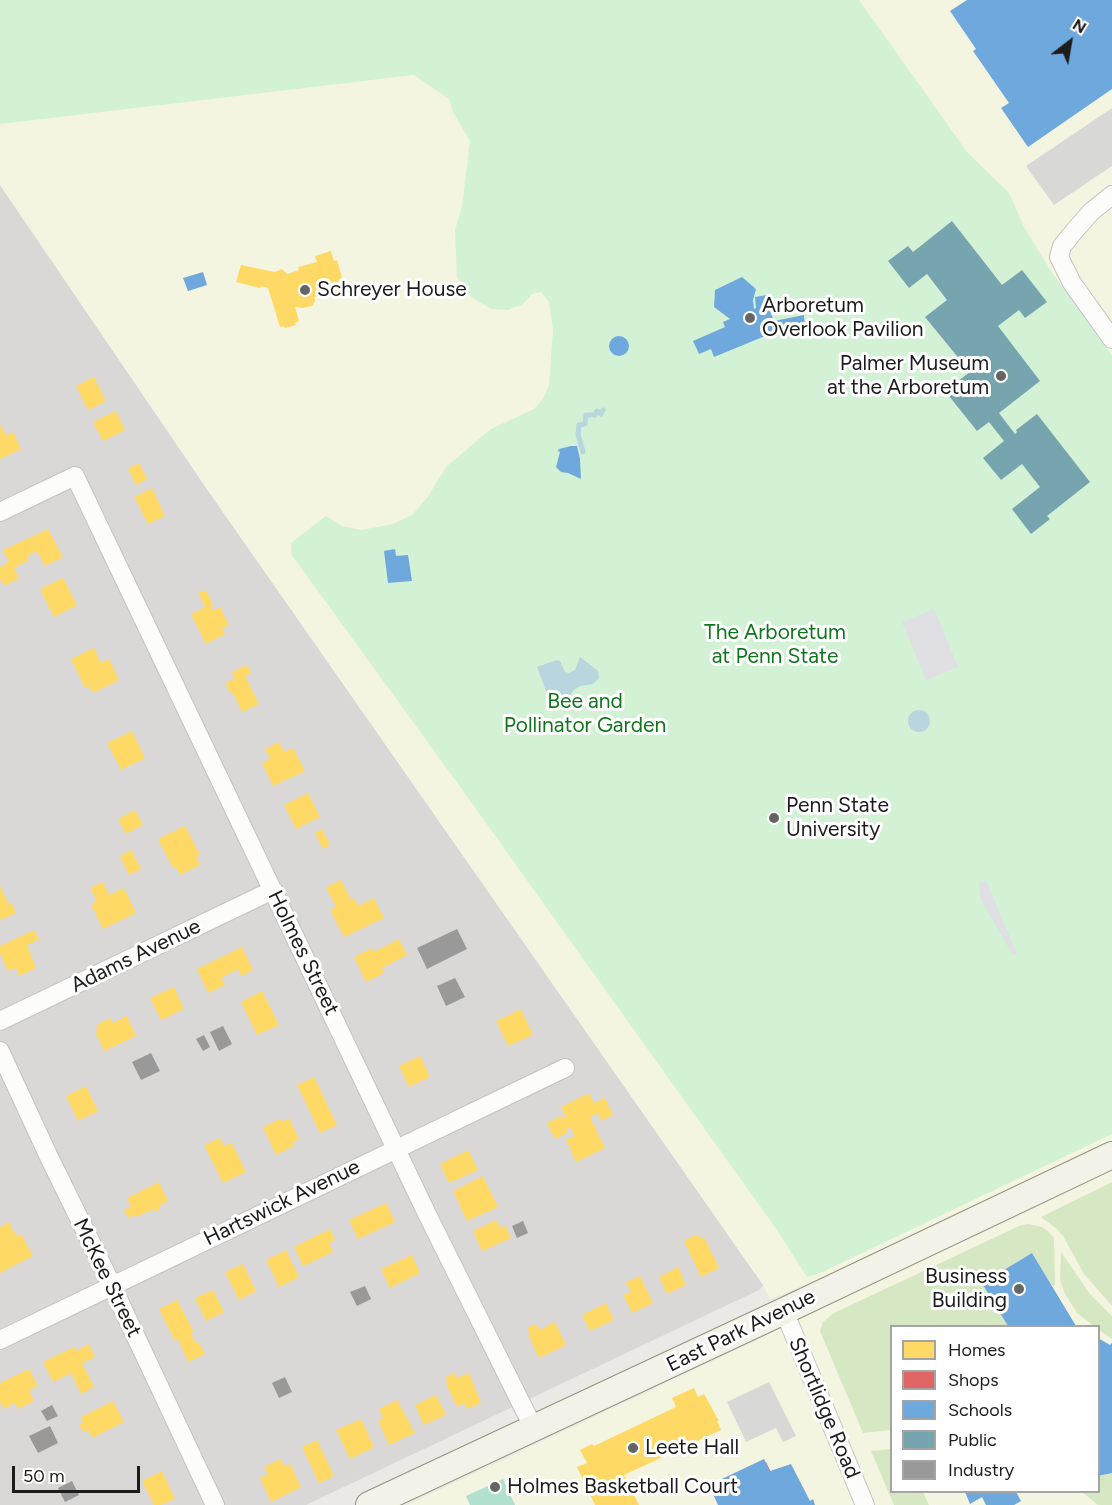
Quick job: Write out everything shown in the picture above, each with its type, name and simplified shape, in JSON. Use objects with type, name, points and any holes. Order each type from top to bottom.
[{"type":"main road","name":"East Park Avenue","points":[[369,1505],[1112,1155]]},
{"type":"street","points":[[1112,195],[1091,212],[1076,229],[1062,246],[1059,257],[1072,284],[1112,339]]},
{"type":"street","name":"Holmes Street","points":[[0,512],[75,476],[534,1429]]},
{"type":"street","name":"Adams Avenue","points":[[0,1021],[273,890]]},
{"type":"street","name":"McKee Street","points":[[0,1051],[215,1505]]},
{"type":"street","name":"Hartswick Avenue","points":[[0,1340],[565,1068]]},
{"type":"street","name":"Shortlidge Road","points":[[784,1311],[865,1505]]},
{"type":"shaded area","name":"The Arboretum at Penn State","points":[[0,0],[1112,0],[1112,1140],[845,1269],[770,1299],[763,1285],[211,495],[0,185]]},
{"type":"shaded area","points":[[1112,108],[1112,166],[1054,205],[1026,166]]},
{"type":"shaded area","points":[[0,185],[211,495],[763,1285],[759,1290],[306,1505],[0,1505]]},
{"type":"shaded area","points":[[934,609],[958,667],[926,680],[902,622]]},
{"type":"shaded area","points":[[986,881],[1017,954],[1015,955],[981,900],[979,883]]},
{"type":"shaded area","points":[[1112,1171],[1112,1505],[407,1505],[753,1342],[825,1305]]},
{"type":"shaded area","points":[[769,1382],[796,1436],[783,1442],[776,1428],[746,1442],[727,1402]]},
{"type":"green space","name":"The Arboretum at Penn State","points":[[0,0],[859,0],[967,152],[1009,193],[1024,227],[1051,271],[1112,355],[1112,1134],[818,1274],[807,1277],[777,1230],[291,554],[291,543],[326,516],[342,526],[361,530],[393,524],[412,515],[427,498],[446,467],[491,429],[534,409],[543,399],[549,385],[553,330],[549,302],[541,292],[532,294],[522,305],[508,310],[491,309],[471,297],[457,278],[455,230],[462,206],[470,141],[453,112],[449,99],[414,75],[0,124]]},
{"type":"green space","points":[[1112,1182],[1112,1306],[1084,1274],[1063,1236],[1041,1217]]},
{"type":"green space","points":[[1028,1224],[1042,1227],[1054,1238],[1055,1285],[1052,1286],[1032,1253],[994,1276],[992,1273],[980,1280],[1007,1325],[890,1325],[890,1430],[863,1433],[820,1331],[823,1322],[834,1313],[1019,1226]]},
{"type":"green space","points":[[1061,1252],[1090,1294],[1112,1316],[1112,1339],[1100,1331],[1100,1325],[1093,1325],[1077,1313],[1065,1294],[1060,1280]]},
{"type":"green space","points":[[890,1449],[890,1493],[923,1493],[929,1505],[894,1505],[871,1451]]},
{"type":"green space","points":[[1112,1473],[1112,1505],[1098,1505],[1083,1493],[1100,1493],[1100,1476]]},
{"type":"green space","name":"Holmes Basketball Court","points":[[503,1479],[515,1505],[470,1505],[466,1496]]},
{"type":"water","points":[[580,657],[598,671],[599,678],[593,684],[580,686],[574,690],[564,703],[553,701],[546,691],[537,667],[557,660],[560,661],[565,672],[569,673],[575,670]]},
{"type":"water","points":[[919,710],[927,713],[930,721],[927,729],[919,732],[911,729],[908,721],[911,713]]},
{"type":"building: Homes","name":"Schreyer House","points":[[331,251],[339,267],[342,291],[314,297],[315,301],[312,306],[295,307],[299,321],[295,323],[296,325],[280,327],[268,288],[236,282],[241,265],[275,272],[282,269],[287,274],[299,270],[298,267],[317,262],[315,256]]},
{"type":"building: Homes","points":[[94,377],[106,401],[88,410],[76,386]]},
{"type":"building: Homes","points":[[116,411],[125,430],[103,441],[93,422]]},
{"type":"building: Homes","points":[[0,425],[6,435],[13,432],[21,449],[0,459]]},
{"type":"building: Homes","points":[[139,463],[147,479],[136,485],[128,469]]},
{"type":"building: Homes","points":[[152,488],[165,516],[148,524],[134,497]]},
{"type":"building: Homes","points":[[48,529],[63,557],[45,566],[37,551],[27,556],[29,560],[14,568],[19,578],[4,586],[0,579],[0,567],[9,562],[3,550]]},
{"type":"building: Homes","points":[[63,578],[77,605],[54,617],[40,589]]},
{"type":"building: Homes","points":[[206,590],[213,605],[211,606],[213,611],[220,607],[229,625],[222,628],[225,634],[206,644],[191,614],[205,607],[198,593]]},
{"type":"building: Homes","points":[[94,648],[101,663],[109,659],[119,680],[93,693],[89,686],[85,688],[71,659]]},
{"type":"building: Homes","points":[[247,665],[251,673],[245,676],[259,704],[242,712],[233,693],[231,694],[225,683],[235,679],[232,672]]},
{"type":"building: Homes","points":[[132,731],[145,758],[121,770],[107,743]]},
{"type":"building: Homes","points":[[279,742],[284,752],[293,748],[305,771],[273,786],[262,763],[270,759],[265,749]]},
{"type":"building: Homes","points":[[308,793],[320,817],[296,829],[284,805]]},
{"type":"building: Homes","points":[[135,810],[143,825],[126,834],[118,819]]},
{"type":"building: Homes","points":[[185,826],[200,855],[196,857],[200,865],[180,875],[176,867],[173,868],[158,839]]},
{"type":"building: Homes","points":[[322,829],[330,845],[323,849],[315,833]]},
{"type":"building: Homes","points":[[131,850],[141,869],[129,875],[120,856]]},
{"type":"building: Homes","points":[[341,880],[351,900],[354,898],[358,906],[374,898],[384,918],[344,937],[330,910],[336,907],[326,887]]},
{"type":"building: Homes","points":[[103,882],[109,895],[124,888],[136,913],[103,929],[91,904],[97,901],[90,888]]},
{"type":"building: Homes","points":[[0,886],[9,905],[12,903],[16,913],[0,920]]},
{"type":"building: Homes","points":[[34,930],[39,940],[27,945],[36,968],[19,976],[16,968],[8,971],[0,953],[0,946]]},
{"type":"building: Homes","points":[[399,939],[407,955],[382,968],[384,973],[366,982],[354,957],[372,948],[374,952]]},
{"type":"building: Homes","points":[[242,947],[253,970],[241,976],[238,969],[221,978],[225,985],[208,993],[197,969]]},
{"type":"building: Homes","points":[[174,987],[184,1009],[161,1020],[150,998]]},
{"type":"building: Homes","points":[[262,991],[279,1025],[257,1035],[241,1002]]},
{"type":"building: Homes","points":[[521,1009],[533,1035],[508,1046],[496,1021]]},
{"type":"building: Homes","points":[[127,1016],[136,1036],[104,1051],[95,1031],[99,1030],[96,1025],[110,1018],[112,1023]]},
{"type":"building: Homes","points":[[420,1056],[430,1077],[409,1087],[399,1066]]},
{"type":"building: Homes","points":[[314,1077],[337,1125],[320,1133],[297,1085]]},
{"type":"building: Homes","points":[[86,1086],[98,1111],[78,1121],[66,1096]]},
{"type":"building: Homes","points":[[589,1093],[594,1103],[605,1098],[613,1115],[601,1121],[598,1113],[590,1117],[605,1148],[576,1162],[566,1140],[575,1136],[570,1127],[567,1128],[568,1132],[555,1139],[547,1123],[561,1116],[563,1119],[566,1117],[561,1107]]},
{"type":"building: Homes","points":[[289,1118],[299,1139],[292,1143],[294,1146],[276,1155],[263,1127],[280,1119],[282,1122]]},
{"type":"building: Homes","points":[[220,1138],[224,1146],[232,1143],[246,1172],[223,1183],[204,1145]]},
{"type":"building: Homes","points":[[468,1150],[478,1170],[449,1183],[440,1164]]},
{"type":"building: Homes","points":[[483,1176],[498,1207],[467,1221],[453,1191]]},
{"type":"building: Homes","points":[[159,1182],[168,1201],[159,1206],[160,1209],[155,1212],[154,1209],[128,1218],[124,1210],[131,1207],[127,1198]]},
{"type":"building: Homes","points":[[386,1203],[395,1222],[358,1239],[349,1220]]},
{"type":"building: Homes","points":[[496,1220],[500,1228],[505,1225],[511,1238],[482,1251],[473,1231]]},
{"type":"building: Homes","points":[[9,1222],[16,1236],[21,1234],[33,1256],[0,1273],[0,1227]]},
{"type":"building: Homes","points":[[330,1229],[335,1240],[329,1243],[333,1252],[303,1266],[294,1247]]},
{"type":"building: Homes","points":[[698,1234],[700,1239],[704,1237],[719,1268],[701,1277],[684,1241]]},
{"type":"building: Homes","points":[[286,1250],[299,1277],[279,1287],[266,1260]]},
{"type":"building: Homes","points":[[412,1255],[420,1273],[390,1288],[381,1269]]},
{"type":"building: Homes","points":[[243,1264],[256,1291],[239,1300],[225,1272]]},
{"type":"building: Homes","points":[[678,1267],[686,1285],[667,1294],[659,1277]]},
{"type":"building: Homes","points":[[640,1276],[653,1303],[632,1313],[623,1295],[631,1292],[626,1282]]},
{"type":"building: Homes","points":[[213,1290],[224,1312],[206,1321],[195,1298]]},
{"type":"building: Homes","points":[[177,1300],[194,1332],[191,1333],[196,1344],[199,1342],[205,1354],[188,1362],[178,1339],[175,1341],[159,1309]]},
{"type":"building: Homes","points":[[606,1303],[614,1320],[590,1331],[582,1315]]},
{"type":"building: Homes","points":[[555,1322],[566,1345],[539,1358],[527,1328],[536,1324],[539,1330]]},
{"type":"building: Homes","points":[[89,1344],[95,1357],[82,1363],[94,1387],[81,1394],[71,1373],[53,1382],[43,1362],[74,1347],[76,1351]]},
{"type":"building: Homes","points":[[29,1369],[38,1386],[29,1390],[34,1401],[18,1409],[15,1403],[4,1409],[0,1402],[0,1383]]},
{"type":"building: Homes","points":[[454,1373],[457,1378],[469,1373],[481,1403],[467,1409],[464,1403],[457,1407],[445,1377]]},
{"type":"building: Homes","name":"Leete Hall","points":[[694,1388],[698,1397],[704,1394],[719,1421],[717,1421],[721,1430],[624,1475],[639,1505],[595,1505],[577,1467],[587,1463],[580,1450],[592,1444],[594,1446],[676,1407],[672,1398]]},
{"type":"building: Homes","points":[[436,1395],[446,1415],[424,1425],[415,1405]]},
{"type":"building: Homes","points":[[397,1400],[415,1433],[389,1445],[378,1421],[383,1419],[379,1409]]},
{"type":"building: Homes","points":[[113,1401],[124,1422],[92,1438],[88,1430],[83,1432],[79,1424],[83,1422],[81,1417]]},
{"type":"building: Homes","points":[[361,1419],[374,1447],[350,1459],[336,1430]]},
{"type":"building: Homes","points":[[317,1440],[334,1476],[319,1483],[302,1447]]},
{"type":"building: Homes","points":[[280,1459],[284,1466],[290,1464],[301,1487],[271,1502],[260,1478],[268,1474],[264,1467]]},
{"type":"building: Homes","points":[[162,1471],[175,1499],[161,1505],[154,1505],[142,1481]]},
{"type":"building: Shops","points":[[766,1462],[779,1489],[741,1505],[732,1505],[723,1484]]},
{"type":"building: Schools","points":[[967,0],[1112,0],[1112,89],[1028,147],[1001,108],[1009,103],[973,51],[976,49],[950,11]]},
{"type":"building: Schools","points":[[203,272],[207,285],[188,291],[183,278]]},
{"type":"building: Schools","name":"Arboretum Overlook Pavilion","points":[[742,277],[756,289],[753,300],[754,309],[756,308],[755,297],[767,295],[774,321],[804,315],[805,329],[770,334],[714,357],[711,349],[699,354],[693,341],[725,327],[723,322],[730,319],[714,307],[715,290]]},
{"type":"building: Schools","points":[[619,336],[626,339],[629,346],[626,353],[619,356],[612,353],[609,346],[612,339]]},
{"type":"building: Schools","points":[[577,446],[581,479],[561,472],[556,467],[559,449]]},
{"type":"building: Schools","points":[[395,549],[396,556],[408,555],[412,581],[388,583],[384,551]]},
{"type":"building: Schools","name":"Business Building","points":[[1032,1253],[1075,1325],[1007,1325],[980,1280],[992,1273],[994,1276]]},
{"type":"building: Schools","points":[[1100,1339],[1110,1345],[1112,1343],[1112,1473],[1100,1476]]},
{"type":"building: Schools","points":[[764,1459],[770,1471],[791,1464],[810,1501],[813,1499],[815,1505],[718,1505],[709,1485]]},
{"type":"building: Schools","points":[[965,1493],[1017,1493],[1021,1501],[1014,1505],[986,1505],[982,1497],[970,1504]]},
{"type":"building: Public","name":"Palmer Museum at the Arboretum","points":[[952,221],[1002,285],[1022,270],[1047,302],[1025,318],[1019,310],[998,326],[1040,381],[999,413],[1015,434],[1016,430],[1037,414],[1090,482],[1047,516],[1050,519],[1031,534],[1012,509],[1040,487],[1022,464],[1001,480],[983,458],[1004,441],[989,422],[977,431],[945,391],[970,372],[925,317],[947,300],[927,274],[909,288],[888,261],[908,246],[913,252]]},
{"type":"building: Industry","points":[[457,929],[467,949],[427,969],[417,948]]},
{"type":"building: Industry","points":[[455,978],[465,997],[446,1006],[437,986]]},
{"type":"building: Industry","points":[[223,1026],[232,1044],[219,1051],[210,1032]]},
{"type":"building: Industry","points":[[204,1035],[210,1047],[203,1051],[196,1039]]},
{"type":"building: Industry","points":[[151,1053],[160,1071],[141,1080],[132,1062]]},
{"type":"building: Industry","points":[[523,1221],[528,1233],[517,1238],[512,1226]]},
{"type":"building: Industry","points":[[365,1286],[371,1299],[357,1306],[350,1292]]},
{"type":"building: Industry","points":[[285,1377],[292,1392],[279,1398],[272,1383]]},
{"type":"building: Industry","points":[[52,1405],[58,1416],[47,1421],[41,1411]]},
{"type":"building: Industry","points":[[50,1426],[58,1443],[38,1453],[29,1436]]},
{"type":"building: Industry","points":[[72,1481],[79,1495],[65,1502],[58,1488]]},
{"type":"waterway","points":[[583,452],[578,434],[579,425],[585,424],[586,415],[595,415],[597,411],[601,414],[603,410]]},
{"type":"place","name":"Schreyer House","points":[[305,290]]},
{"type":"place","name":"Arboretum Overlook Pavilion","points":[[750,318]]},
{"type":"place","name":"Palmer Museum at the Arboretum","points":[[1001,376]]},
{"type":"place","name":"Penn State University","points":[[774,818]]},
{"type":"place","name":"Business Building","points":[[1019,1289]]},
{"type":"place","name":"Leete Hall","points":[[633,1448]]},
{"type":"place","name":"Holmes Basketball Court","points":[[495,1487]]},
{"type":"park label","name":"Bee and Pollinator Garden","points":[[585,714]]}]
